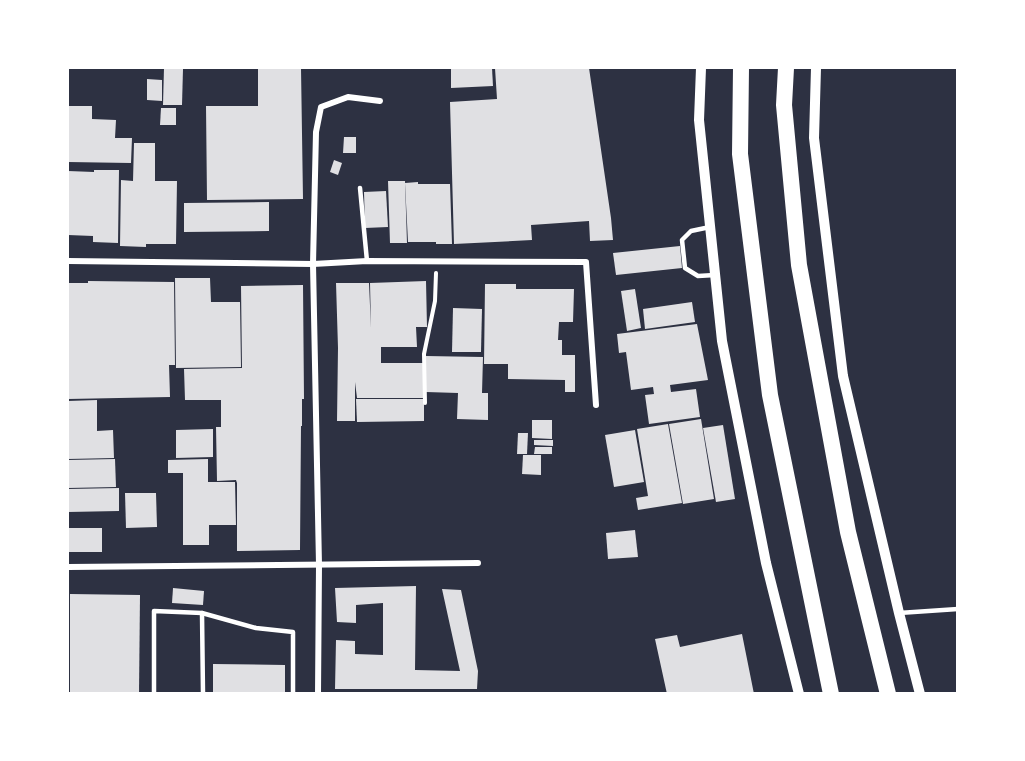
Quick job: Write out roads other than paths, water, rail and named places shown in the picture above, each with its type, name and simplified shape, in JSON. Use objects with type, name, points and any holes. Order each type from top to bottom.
[{"type":"highway","points":[[741,68],[740,154],[770,395],[831,693]]},
{"type":"highway","points":[[786,68],[784,105],[799,265],[848,532],[888,693]]},
{"type":"street","points":[[701,68],[699,120],[722,341],[766,563],[799,693]]},
{"type":"street","points":[[816,68],[814,138],[843,376],[898,613],[920,693]]},
{"type":"street","points":[[318,693],[319,565],[313,264],[316,132],[321,107],[348,97],[380,101]]},
{"type":"street","points":[[68,261],[313,264],[367,261],[586,262],[596,405]]},
{"type":"street","points":[[68,567],[478,563]]},
{"type":"lane","points":[[360,188],[367,261]]},
{"type":"lane","points":[[710,227],[691,231],[682,240],[685,268],[698,276],[715,275]]},
{"type":"lane","points":[[898,613],[957,609]]},
{"type":"lane","points":[[154,693],[154,611],[202,613],[256,628],[293,632],[293,693]]},
{"type":"lane","points":[[202,613],[203,693]]}]
